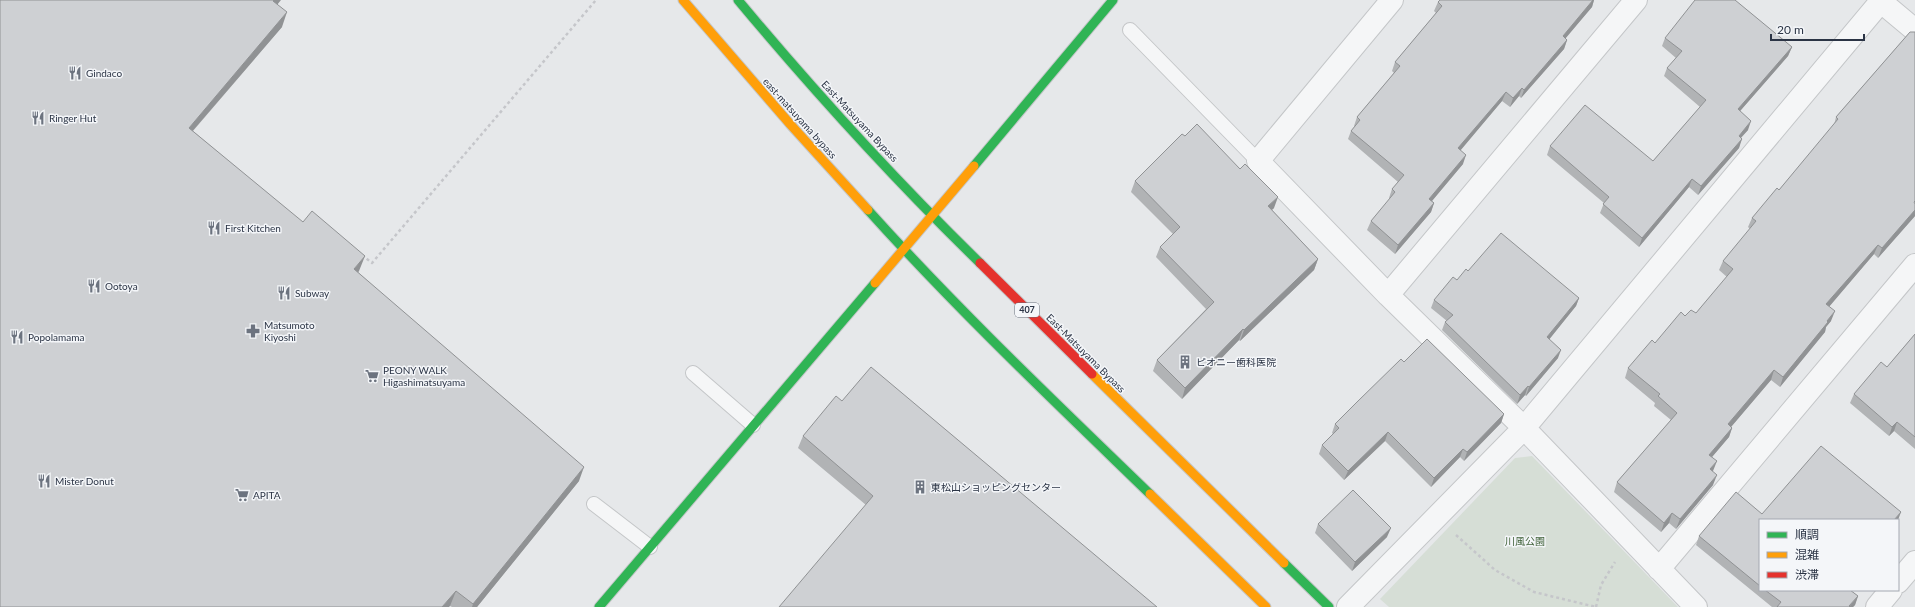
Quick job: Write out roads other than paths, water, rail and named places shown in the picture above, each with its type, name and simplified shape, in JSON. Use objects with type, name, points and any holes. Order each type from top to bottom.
[{"type":"main road","name":"east-matsuyama bypass","points":[[683,0],[790,124],[903,249]]},
{"type":"main road","name":"East-Matsuyama Bypass","points":[[738,0],[788,60],[932,216],[1329,607]]},
{"type":"main road","points":[[599,607],[932,216],[1113,0]]},
{"type":"main road","points":[[903,249],[1055,402],[1266,607]]},
{"type":"street","points":[[1392,0],[1258,161],[1388,294],[1524,428],[1696,607]]},
{"type":"street","points":[[1388,294],[1636,0]]},
{"type":"street","points":[[1348,607],[1524,428],[1881,1],[1915,30]]},
{"type":"street","points":[[1659,569],[1915,265]]},
{"type":"street","points":[[1899,581],[1915,562]]},
{"type":"street","points":[[1877,607],[1890,591]]},
{"type":"lane","points":[[1130,30],[1258,161]]},
{"type":"lane","points":[[693,373],[753,425]]},
{"type":"lane","points":[[594,504],[650,546]]},
{"type":"place","name":"Gindaco","points":[[75,73]]},
{"type":"place","name":"Ringer Hut","points":[[38,118]]},
{"type":"place","name":"First Kitchen","points":[[214,228]]},
{"type":"place","name":"Ootoya","points":[[94,286]]},
{"type":"place","name":"Subway","points":[[284,293]]},
{"type":"place","name":"Matsumoto Kiyoshi","points":[[253,331]]},
{"type":"place","name":"Popolamama","points":[[17,337]]},
{"type":"place","name":"ピオニー歯科医院","points":[[1185,362]]},
{"type":"place","name":"PEONY WALK Higashimatsuyama","points":[[372,376]]},
{"type":"place","name":"Mister Donut","points":[[44,481]]},
{"type":"place","name":"東松山ショッピングセンター","points":[[920,487]]},
{"type":"place","name":"APITA","points":[[242,495]]},
{"type":"park label","name":"川風公園","points":[[1525,541]]}]
